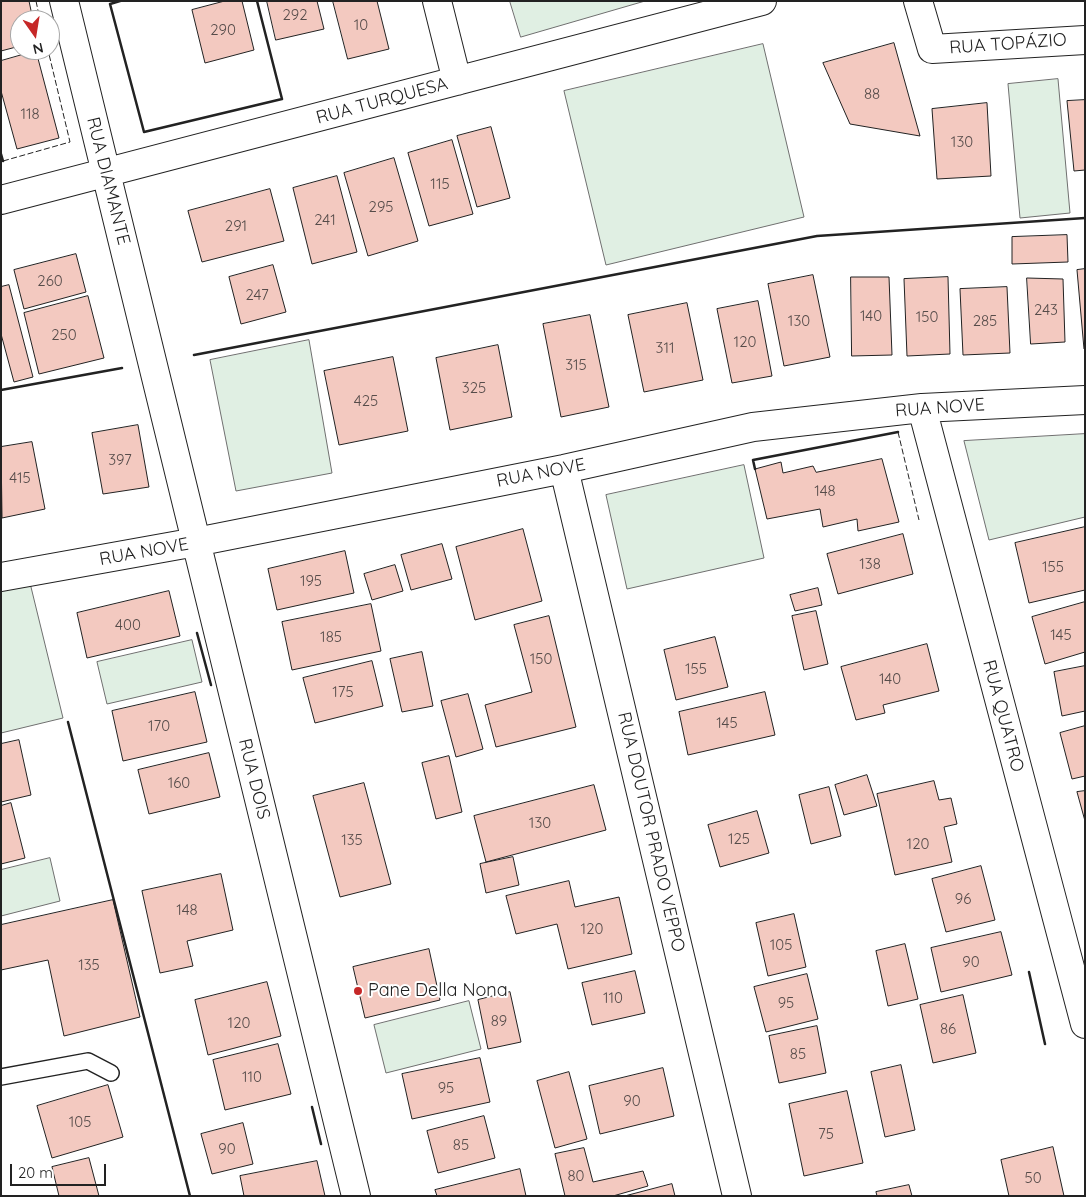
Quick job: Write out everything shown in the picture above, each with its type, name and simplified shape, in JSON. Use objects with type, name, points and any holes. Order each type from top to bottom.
[{"type":"street","name":"RUA DIAMANTE","points":[[64,1],[152,362]]},
{"type":"street","points":[[437,1],[457,81]]},
{"type":"street","name":"RUA TURQUESA","points":[[1,200],[762,1]]},
{"type":"street","name":"RUA TOPÁZIO","points":[[918,1],[932,49],[1085,40]]},
{"type":"street","name":"RUA DOIS","points":[[152,362],[356,1196]]},
{"type":"street","name":"RUA NOVE","points":[[1,577],[196,542],[564,469],[753,427],[922,408],[1085,400]]},
{"type":"street","name":"RUA QUATRO","points":[[922,408],[1085,1024]]},
{"type":"street","name":"RUA DOUTOR PRADO VEPPO","points":[[564,469],[737,1196]]},
{"type":"lane","points":[[1,1077],[88,1061],[111,1073]]},
{"type":"green space","points":[[510,1],[645,1],[521,37]]},
{"type":"green space","points":[[763,44],[804,217],[606,265],[564,91]]},
{"type":"green space","points":[[1058,79],[1070,213],[1020,218],[1008,84]]},
{"type":"green space","points":[[309,340],[332,473],[236,491],[210,360]]},
{"type":"green space","points":[[1085,434],[1085,517],[989,540],[964,441]]},
{"type":"green space","points":[[744,465],[764,558],[627,589],[606,495]]},
{"type":"green space","points":[[30,583],[63,718],[1,733],[1,590]]},
{"type":"green space","points":[[192,640],[202,682],[107,704],[97,662]]},
{"type":"green space","points":[[50,858],[60,901],[1,916],[1,870]]},
{"type":"green space","points":[[469,1001],[481,1049],[386,1073],[374,1025]]},
{"type":"building","points":[[1,1],[29,1],[31,10],[10,10],[10,49],[1,51]]},
{"type":"building","points":[[225,1],[242,1],[254,50],[205,63],[192,10]]},
{"type":"building","points":[[267,1],[317,1],[324,29],[276,40]]},
{"type":"building","points":[[333,1],[377,1],[389,49],[348,59]]},
{"type":"building","points":[[894,43],[920,136],[850,124],[823,63]]},
{"type":"building","points":[[10,58],[10,60],[38,60],[59,138],[17,149],[1,91],[1,61]]},
{"type":"building","points":[[1085,100],[1085,170],[1074,171],[1067,101]]},
{"type":"building","points":[[987,103],[991,176],[937,179],[932,109]]},
{"type":"building","points":[[491,127],[510,198],[477,207],[457,136]]},
{"type":"building","points":[[452,140],[473,214],[429,226],[408,153]]},
{"type":"building","points":[[394,158],[418,241],[368,256],[344,173]]},
{"type":"building","points":[[337,176],[357,252],[312,264],[293,188]]},
{"type":"building","points":[[270,189],[284,241],[202,262],[188,211]]},
{"type":"building","points":[[1067,235],[1068,262],[1012,264],[1012,237]]},
{"type":"building","points":[[76,254],[86,292],[24,309],[14,270]]},
{"type":"building","points":[[273,265],[286,312],[241,324],[229,277]]},
{"type":"building","points":[[1085,269],[1085,349],[1084,349],[1077,270]]},
{"type":"building","points":[[813,275],[830,357],[784,366],[768,284]]},
{"type":"building","points":[[851,277],[889,277],[892,355],[852,356]]},
{"type":"building","points":[[948,277],[950,354],[907,356],[904,279]]},
{"type":"building","points":[[1027,278],[1063,279],[1065,342],[1031,344]]},
{"type":"building","points":[[9,285],[33,377],[14,382],[1,334],[1,287]]},
{"type":"building","points":[[1007,287],[1010,353],[963,355],[960,289]]},
{"type":"building","points":[[88,296],[104,358],[39,374],[24,313]]},
{"type":"building","points":[[758,301],[772,376],[732,383],[717,309]]},
{"type":"building","points":[[687,303],[703,380],[644,392],[628,315]]},
{"type":"building","points":[[590,315],[609,407],[561,417],[543,324]]},
{"type":"building","points":[[498,345],[512,417],[450,430],[436,358]]},
{"type":"building","points":[[393,357],[408,431],[339,445],[324,371]]},
{"type":"building","points":[[138,425],[149,487],[103,494],[92,433]]},
{"type":"building","points":[[32,442],[45,509],[2,518],[1,447]]},
{"type":"building","points":[[882,459],[899,522],[858,531],[857,519],[823,527],[820,509],[767,519],[755,469],[781,462],[783,473],[813,466],[816,472]]},
{"type":"building","points":[[1085,527],[1085,590],[1029,603],[1015,543]]},
{"type":"building","points":[[523,529],[542,601],[475,620],[456,547]]},
{"type":"building","points":[[903,534],[913,574],[838,594],[827,554]]},
{"type":"building","points":[[442,544],[452,579],[411,590],[401,555]]},
{"type":"building","points":[[345,551],[354,593],[277,610],[268,569]]},
{"type":"building","points":[[395,565],[403,591],[372,600],[364,574]]},
{"type":"building","points":[[818,588],[822,605],[795,611],[790,595]]},
{"type":"building","points":[[169,591],[180,636],[87,658],[77,613]]},
{"type":"building","points":[[1085,602],[1085,652],[1045,664],[1032,617]]},
{"type":"building","points":[[371,604],[381,651],[292,670],[282,622]]},
{"type":"building","points":[[816,611],[828,664],[804,670],[792,616]]},
{"type":"building","points":[[549,616],[576,727],[496,747],[485,705],[532,692],[514,625]]},
{"type":"building","points":[[715,637],[728,687],[676,700],[664,650]]},
{"type":"building","points":[[927,644],[939,691],[883,705],[885,713],[856,720],[841,667]]},
{"type":"building","points":[[422,652],[433,706],[402,712],[390,659]]},
{"type":"building","points":[[372,661],[383,706],[315,723],[303,678]]},
{"type":"building","points":[[1085,666],[1085,711],[1062,716],[1054,672]]},
{"type":"building","points":[[195,692],[207,742],[123,761],[112,711]]},
{"type":"building","points":[[765,692],[775,735],[688,755],[679,712]]},
{"type":"building","points":[[468,694],[483,749],[456,757],[441,701]]},
{"type":"building","points":[[1085,726],[1085,776],[1072,779],[1060,733]]},
{"type":"building","points":[[19,740],[31,795],[1,802],[1,744]]},
{"type":"building","points":[[209,753],[220,797],[149,814],[138,770]]},
{"type":"building","points":[[449,756],[462,812],[436,819],[422,763]]},
{"type":"building","points":[[867,775],[877,806],[844,815],[835,785]]},
{"type":"building","points":[[934,781],[939,800],[951,798],[957,824],[944,827],[952,862],[895,875],[877,794]]},
{"type":"building","points":[[364,783],[391,884],[340,897],[313,796]]},
{"type":"building","points":[[594,785],[606,830],[486,862],[474,816]]},
{"type":"building","points":[[829,787],[841,836],[811,844],[799,795]]},
{"type":"building","points":[[1085,791],[1085,821],[1077,792]]},
{"type":"building","points":[[11,803],[25,858],[1,864],[1,806]]},
{"type":"building","points":[[757,811],[769,853],[720,867],[708,825]]},
{"type":"building","points":[[513,857],[519,885],[486,893],[480,864]]},
{"type":"building","points":[[981,866],[995,920],[946,932],[932,879]]},
{"type":"building","points":[[221,874],[233,930],[187,941],[193,966],[160,973],[142,891]]},
{"type":"building","points":[[569,881],[575,907],[619,897],[632,954],[568,969],[557,924],[516,934],[506,896]]},
{"type":"building","points":[[113,900],[140,1017],[64,1036],[48,960],[1,970],[1,925]]},
{"type":"building","points":[[794,914],[806,967],[768,976],[756,923]]},
{"type":"building","points":[[1001,932],[1012,975],[941,992],[931,948]]},
{"type":"building","points":[[905,944],[918,999],[888,1006],[876,951]]},
{"type":"building","points":[[429,949],[440,1000],[365,1018],[353,967]]},
{"type":"building","points":[[635,971],[645,1013],[592,1025],[582,983]]},
{"type":"building","points":[[807,974],[818,1019],[766,1032],[754,987]]},
{"type":"building","points":[[267,982],[281,1036],[208,1055],[195,1000]]},
{"type":"building","points":[[510,992],[521,1042],[488,1049],[478,1000]]},
{"type":"building","points":[[963,995],[976,1053],[933,1063],[920,1005]]},
{"type":"building","points":[[817,1026],[826,1073],[779,1083],[769,1036]]},
{"type":"building","points":[[278,1044],[291,1094],[225,1110],[213,1060]]},
{"type":"building","points":[[480,1058],[490,1102],[412,1119],[402,1074]]},
{"type":"building","points":[[901,1065],[915,1130],[885,1137],[871,1072]]},
{"type":"building","points":[[663,1068],[674,1116],[600,1134],[589,1086]]},
{"type":"building","points":[[569,1072],[587,1139],[555,1148],[537,1081]]},
{"type":"building","points":[[108,1085],[123,1137],[52,1158],[37,1106]]},
{"type":"building","points":[[847,1091],[863,1163],[804,1176],[789,1104]]},
{"type":"building","points":[[484,1116],[495,1158],[438,1173],[427,1131]]},
{"type":"building","points":[[243,1123],[253,1164],[212,1174],[201,1134]]},
{"type":"building","points":[[1053,1147],[1064,1196],[1009,1196],[1001,1160]]},
{"type":"building","points":[[584,1148],[593,1182],[643,1171],[648,1186],[613,1196],[565,1196],[555,1154]]},
{"type":"building","points":[[89,1158],[99,1196],[59,1196],[52,1167]]},
{"type":"building","points":[[317,1161],[325,1196],[244,1196],[240,1176]]},
{"type":"building","points":[[520,1169],[526,1196],[437,1196],[435,1190]]},
{"type":"building","points":[[672,1184],[675,1196],[625,1196]]},
{"type":"building","points":[[909,1185],[912,1196],[877,1196],[876,1192]]},
{"type":"fence","points":[[36,1],[38,10]]},
{"type":"fence","points":[[3,161],[70,142],[50,60]]},
{"type":"fence","points":[[898,432],[919,520]]},
{"type":"wall","points":[[120,1],[110,4],[144,132],[282,99],[257,1]]},
{"type":"wall","points":[[1,154],[3,161]]},
{"type":"wall","points":[[194,355],[817,236],[1085,218]]},
{"type":"wall","points":[[1,390],[122,368]]},
{"type":"wall","points":[[755,469],[753,460],[898,432]]},
{"type":"wall","points":[[197,633],[211,685]]},
{"type":"wall","points":[[68,722],[190,1196]]},
{"type":"wall","points":[[1029,972],[1045,1044]]},
{"type":"wall","points":[[312,1107],[321,1144]]},
{"type":"place","name":"Pane Della Nona","points":[[358,991]]}]
